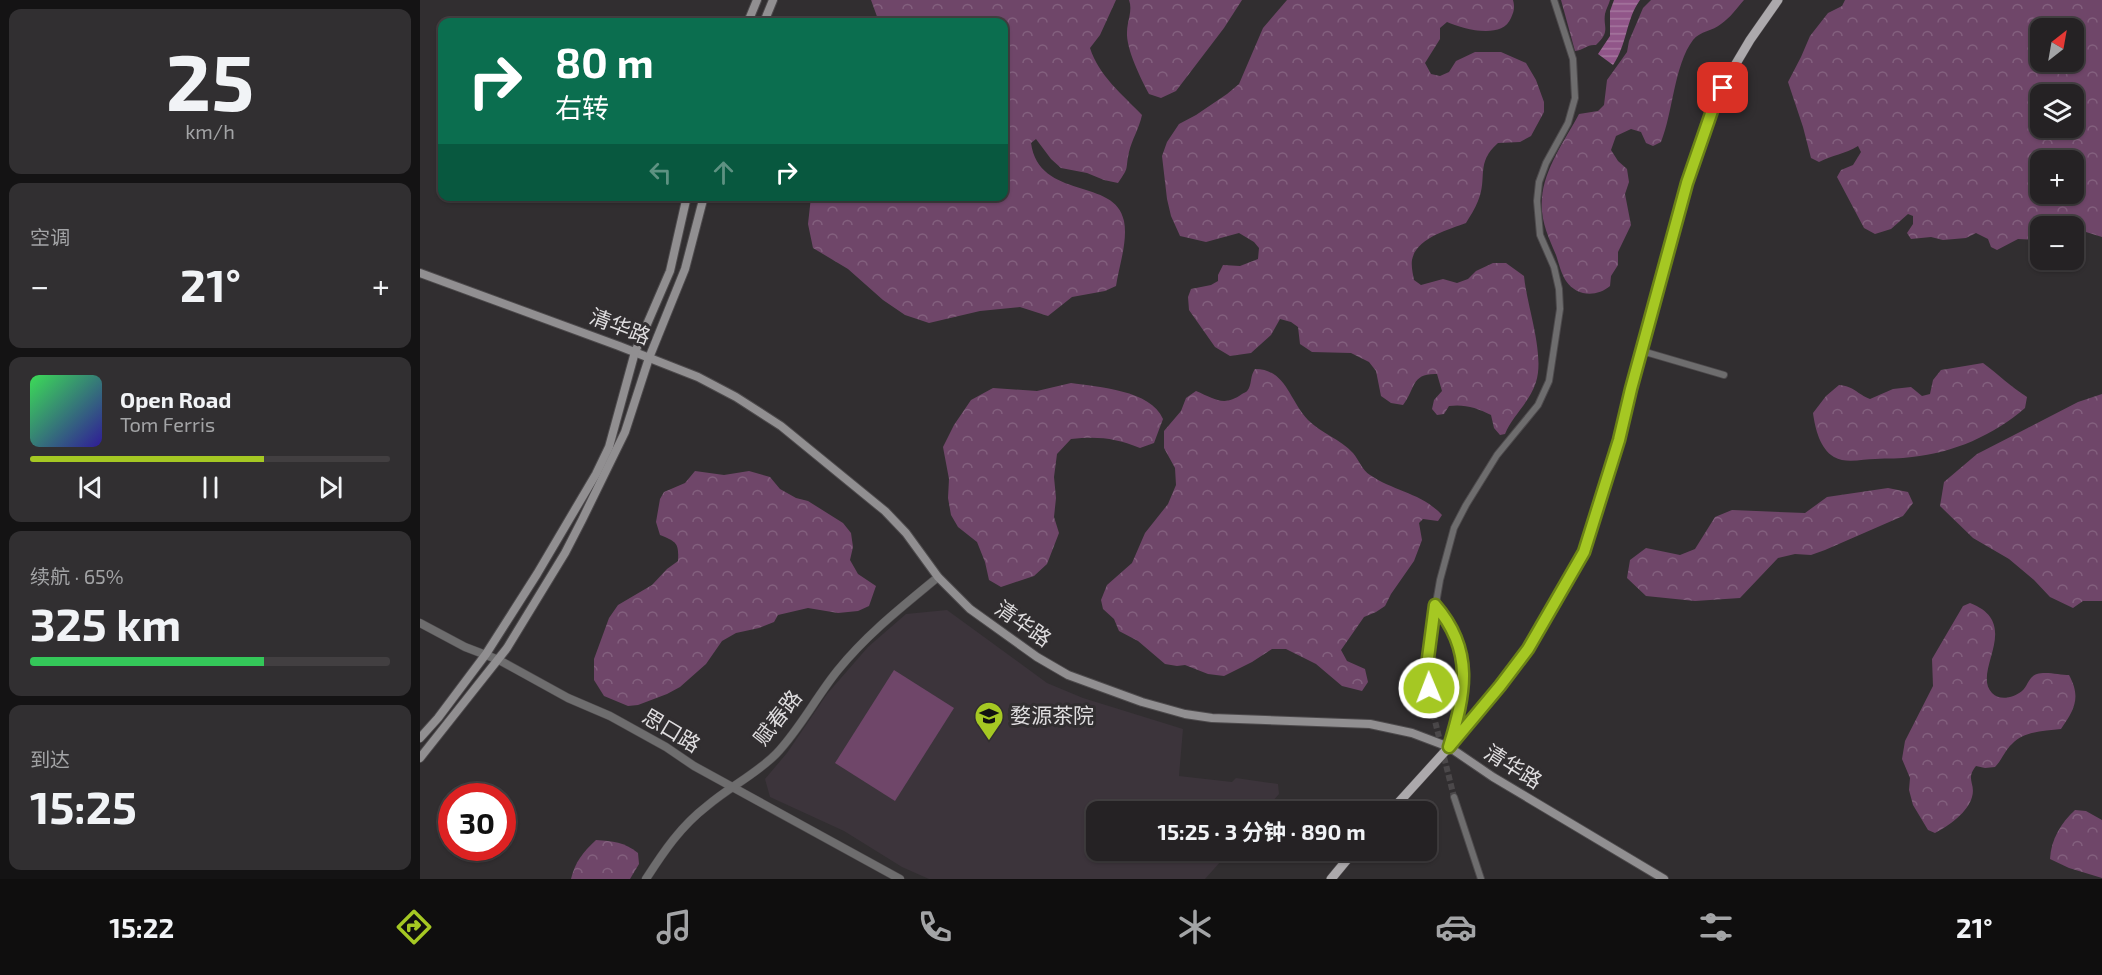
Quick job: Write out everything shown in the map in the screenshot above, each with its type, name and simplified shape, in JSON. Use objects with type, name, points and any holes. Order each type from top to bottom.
[{"type":"main road","points":[[750,18],[757,0]]},
{"type":"main road","points":[[765,18],[772,0]]},
{"type":"main road","points":[[1400,801],[1449,747],[1528,649],[1584,552],[1619,440],[1687,183],[1714,105],[1750,40],[1778,0]]},
{"type":"main road","points":[[420,738],[486,654],[537,574],[596,474],[609,447],[635,352],[670,271],[686,201]]},
{"type":"main road","points":[[420,758],[499,660],[565,553],[592,501],[625,432],[649,358],[685,269],[703,201]]},
{"type":"main road","name":"清华路","points":[[420,273],[635,352],[698,377],[736,397],[781,426],[885,511],[912,540],[938,577],[970,609],[1038,657],[1068,675],[1142,702],[1185,714],[1212,718],[1370,724],[1412,733],[1449,747],[1493,777],[1664,879]]},
{"type":"main road","points":[[1331,879],[1346,861]]},
{"type":"street","points":[[1431,705],[1428,673],[1431,632],[1440,580],[1458,520],[1497,455],[1538,405],[1549,381],[1560,309],[1559,289],[1554,267],[1540,235],[1537,201],[1539,182],[1568,123],[1575,98],[1573,59],[1554,0]]},
{"type":"street","points":[[1642,351],[1724,375]]},
{"type":"street","name":"赋春路","points":[[646,879],[664,849],[681,829],[706,806],[756,772],[777,753],[803,722],[819,695],[840,668],[877,628],[938,577]]},
{"type":"street","points":[[1435,605],[1454,628],[1462,664],[1462,701],[1449,747]]},
{"type":"street","name":"思口路","points":[[420,622],[465,646],[499,660],[568,698],[610,716],[732,787],[900,879]]},
{"type":"street","points":[[1454,796],[1481,879]]},
{"type":"shaded area","points":[[1614,0],[1640,0],[1635,7],[1618,57],[1613,65],[1598,54],[1610,36],[1610,11]]},
{"type":"shaded area","name":"婺源茶院","points":[[947,610],[1047,683],[1083,698],[1183,729],[1179,776],[1232,782],[1236,778],[1278,784],[1279,794],[1273,801],[1086,801],[1086,861],[1221,861],[1205,879],[929,879],[902,867],[844,831],[770,797],[765,779],[787,753],[827,694],[868,647],[906,614]]},
{"type":"green space","points":[[871,0],[1116,0],[1100,35],[1090,48],[1105,76],[1142,115],[1130,147],[1124,174],[1118,183],[1061,168],[1036,139],[1031,143],[1037,161],[1048,173],[1062,182],[1107,198],[1118,207],[1124,221],[1125,237],[1116,286],[1105,291],[1072,297],[1048,316],[1020,307],[980,311],[929,323],[905,315],[883,300],[848,269],[813,248],[808,224],[811,201],[1008,201],[1008,18],[878,18]]},
{"type":"green space","points":[[1129,0],[1242,0],[1224,28],[1176,91],[1161,98],[1149,94],[1131,55],[1127,39]]},
{"type":"green space","points":[[1287,0],[1513,0],[1514,9],[1511,18],[1499,29],[1472,30],[1447,22],[1440,28],[1440,39],[1425,63],[1431,74],[1440,76],[1449,72],[1456,61],[1475,52],[1501,52],[1526,63],[1536,80],[1544,102],[1544,112],[1531,136],[1520,142],[1498,143],[1491,150],[1484,164],[1481,193],[1466,223],[1426,240],[1415,252],[1412,262],[1414,280],[1421,285],[1443,279],[1457,283],[1468,279],[1476,271],[1493,263],[1506,263],[1524,276],[1537,344],[1538,371],[1533,389],[1505,434],[1500,435],[1494,428],[1491,415],[1471,407],[1449,406],[1444,414],[1437,415],[1432,409],[1434,400],[1442,391],[1437,374],[1429,374],[1418,379],[1403,405],[1391,403],[1381,396],[1376,371],[1369,362],[1351,353],[1312,352],[1300,344],[1298,327],[1291,322],[1280,319],[1271,335],[1251,353],[1230,356],[1215,347],[1189,310],[1188,297],[1191,289],[1211,285],[1218,281],[1223,265],[1240,266],[1258,259],[1259,248],[1239,233],[1206,242],[1180,236],[1171,216],[1167,199],[1162,156],[1167,142],[1179,124],[1196,115],[1239,84],[1263,28]]},
{"type":"green space","points":[[1561,0],[1610,0],[1605,14],[1605,33],[1596,45],[1575,51]]},
{"type":"green space","points":[[1651,0],[1744,0],[1724,22],[1696,37],[1687,50],[1661,142],[1653,146],[1646,143],[1641,132],[1631,129],[1616,136],[1611,150],[1627,169],[1629,182],[1625,194],[1631,225],[1618,252],[1618,265],[1611,276],[1610,286],[1599,292],[1581,293],[1566,281],[1561,272],[1543,221],[1544,187],[1556,155],[1579,114],[1598,111],[1604,105],[1607,80],[1627,52],[1629,41],[1643,8]]},
{"type":"green space","points":[[1845,0],[2102,0],[2102,237],[2086,232],[2084,234],[2084,216],[2030,216],[2030,240],[2018,239],[1997,250],[1991,247],[1988,239],[1976,233],[1966,238],[1911,239],[1907,233],[1913,224],[1913,216],[1908,214],[1891,229],[1875,234],[1864,228],[1837,177],[1841,170],[1853,165],[1861,152],[1858,146],[1819,162],[1811,158],[1788,82],[1810,36],[1828,13],[1842,6]]},
{"type":"green space","points":[[1983,363],[2027,397],[2025,408],[1986,434],[1958,447],[1927,455],[1854,461],[1834,457],[1822,444],[1813,413],[1826,396],[1839,385],[1848,387],[1870,399],[1893,389],[1911,387],[1922,396],[1930,394],[1933,380],[1941,370]]},
{"type":"green space","points":[[1255,369],[1274,374],[1286,387],[1308,420],[1348,448],[1367,473],[1426,502],[1442,515],[1438,521],[1423,519],[1419,523],[1422,540],[1414,561],[1385,606],[1364,617],[1341,650],[1347,661],[1365,669],[1368,682],[1362,691],[1342,686],[1316,664],[1286,649],[1272,649],[1224,676],[1208,674],[1185,665],[1165,664],[1138,641],[1119,631],[1114,619],[1103,609],[1101,600],[1107,585],[1132,563],[1145,533],[1168,504],[1176,485],[1175,468],[1164,448],[1164,431],[1181,411],[1186,398],[1196,391],[1219,400],[1236,398],[1248,390]]},
{"type":"green space","points":[[1071,383],[1136,396],[1157,409],[1163,419],[1154,443],[1140,448],[1106,439],[1071,439],[1057,454],[1054,477],[1056,498],[1054,517],[1059,533],[1047,564],[1034,576],[1001,587],[989,580],[977,542],[958,527],[951,515],[948,498],[949,479],[943,447],[954,425],[971,400],[993,388],[1037,391]]},
{"type":"green space","points":[[2102,394],[2102,601],[2083,601],[2073,608],[2050,597],[2009,559],[1973,538],[1940,506],[1944,482],[1977,454],[2078,402]]},
{"type":"green space","points":[[695,471],[724,475],[749,471],[770,477],[780,489],[796,498],[808,501],[843,523],[851,533],[853,547],[850,560],[858,574],[876,586],[869,606],[858,611],[838,613],[808,608],[778,615],[774,622],[736,633],[722,641],[706,664],[680,687],[638,705],[628,706],[604,696],[594,680],[594,659],[609,618],[618,605],[652,585],[678,561],[676,544],[660,535],[656,522],[660,499],[664,492],[685,483]]},
{"type":"green space","points":[[1888,488],[1908,492],[1913,503],[1903,516],[1811,555],[1795,554],[1778,558],[1740,598],[1695,601],[1646,596],[1627,578],[1630,560],[1646,548],[1680,555],[1695,549],[1715,517],[1732,510],[1805,513],[1827,497]]},
{"type":"green space","points":[[1970,603],[1986,612],[1993,623],[1995,635],[1987,673],[1987,684],[1992,693],[2003,698],[2015,695],[2024,689],[2032,677],[2041,673],[2069,675],[2075,690],[2075,703],[2061,729],[2022,736],[2010,746],[1995,767],[1976,766],[1971,775],[1973,792],[1970,803],[1957,818],[1935,833],[1928,830],[1913,805],[1909,790],[1910,778],[1902,759],[1905,741],[1933,686],[1932,659],[1963,606]]},
{"type":"green space","points":[[894,670],[954,708],[895,801],[835,763]]},
{"type":"green space","points":[[2075,810],[2086,811],[2102,820],[2102,878],[2069,868],[2050,859],[2052,845],[2058,832]]},
{"type":"green space","points":[[596,840],[628,846],[638,853],[639,864],[630,879],[571,879],[580,858]]},
{"type":"tunnel","points":[[1431,705],[1454,797]]},
{"type":"place","name":"婺源茶院","points":[[989,742]]},
{"type":"route","points":[[1429,688],[1428,658],[1435,605],[1454,628],[1462,664],[1461,707],[1449,747],[1528,649],[1584,552],[1619,440],[1687,183],[1714,105],[1723,88]]}]
